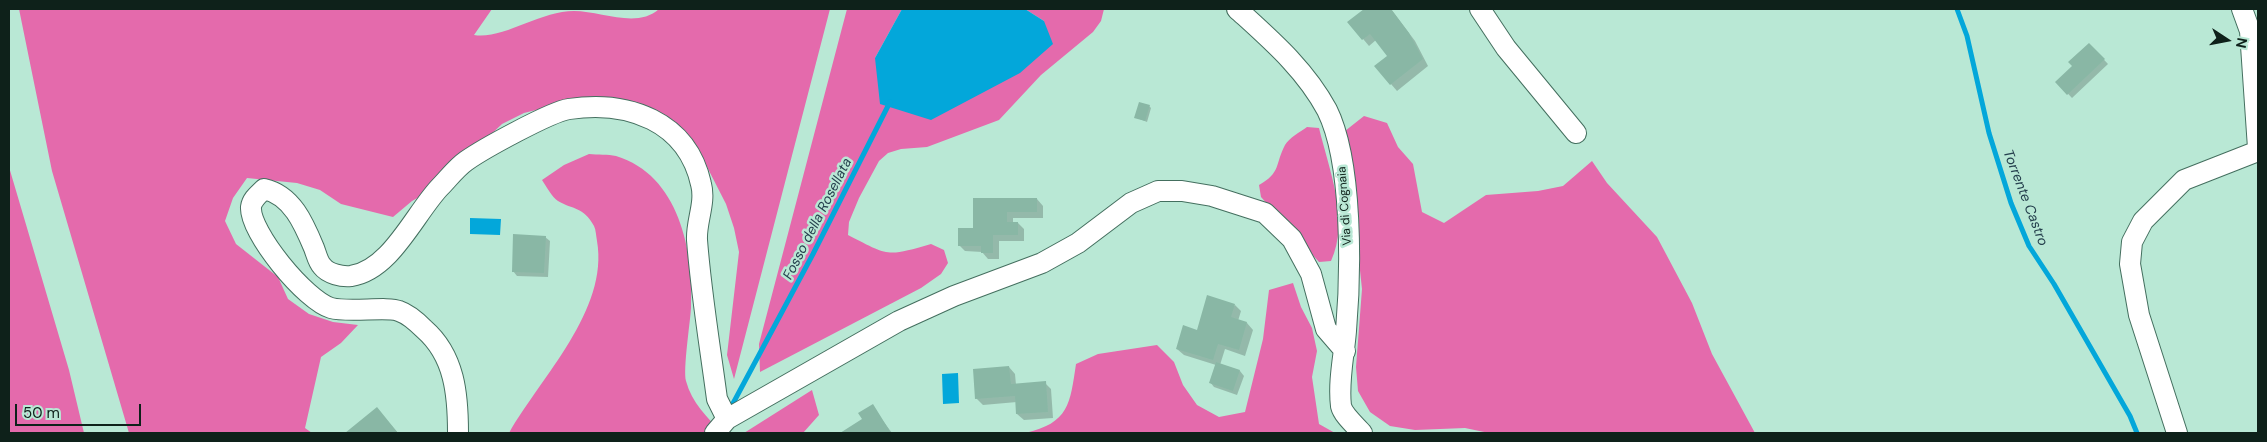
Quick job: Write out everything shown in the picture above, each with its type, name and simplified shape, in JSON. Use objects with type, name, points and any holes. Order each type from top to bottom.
[{"type":"street","name":"Via di Cognaia","points":[[1237,9],[1293,60],[1327,110],[1340,148],[1348,229],[1349,293],[1345,351],[1341,372],[1341,409],[1362,433]]},
{"type":"street","points":[[1480,9],[1506,48],[1576,132]]},
{"type":"street","points":[[2177,433],[2139,315],[2130,264],[2132,242],[2143,221],[2184,180],[2258,149],[2250,31],[2242,9]]},
{"type":"street","points":[[458,433],[458,400],[452,370],[444,353],[425,330],[398,310],[360,311],[330,308],[316,300],[283,267],[252,220],[251,205],[256,196],[264,189],[275,191],[302,219],[322,266],[330,273],[352,276],[362,272],[389,254],[437,191],[465,162],[552,114],[569,109],[610,108],[655,119],[672,132],[690,157],[701,184],[702,210],[697,237],[721,426],[898,322],[954,296],[1042,263],[1078,243],[1131,203],[1158,191],[1182,191],[1212,196],[1265,213],[1292,239],[1311,274],[1326,329],[1345,351]]},
{"type":"shaded area","points":[[19,9],[492,9],[474,35],[485,35],[509,30],[548,15],[574,11],[618,18],[640,18],[650,15],[659,9],[830,9],[734,379],[727,355],[739,252],[726,204],[703,159],[672,121],[548,107],[524,113],[502,124],[432,190],[412,201],[393,217],[341,204],[320,190],[297,183],[247,178],[233,198],[225,221],[236,244],[278,277],[288,299],[309,314],[333,322],[358,325],[341,343],[321,357],[305,428],[312,433],[129,433],[52,171]]},
{"type":"shaded area","points":[[847,9],[902,9],[875,58],[1044,21],[1025,9],[1104,9],[1101,21],[1093,32],[1041,75],[999,120],[927,147],[901,149],[888,153],[879,161],[859,198],[849,222],[848,235],[880,251],[888,252],[905,251],[931,244],[944,250],[948,263],[941,274],[921,288],[760,372],[759,344]]},
{"type":"shaded area","points":[[1364,116],[1387,123],[1398,147],[1413,164],[1422,212],[1444,223],[1486,195],[1538,191],[1563,186],[1592,161],[1607,183],[1657,237],[1692,303],[1712,354],[1755,433],[1489,433],[1465,428],[1415,430],[1390,426],[1370,412],[1358,391],[1356,367],[1362,289],[1345,131]]},
{"type":"shaded area","points":[[1307,127],[1319,128],[1336,195],[1339,229],[1331,261],[1319,262],[1261,197],[1259,185],[1266,181],[1274,172],[1285,145]]},
{"type":"shaded area","points":[[589,154],[616,156],[637,166],[655,180],[668,197],[678,218],[685,240],[689,263],[691,308],[685,367],[686,381],[696,403],[722,433],[509,433],[570,342],[593,292],[598,267],[597,241],[594,226],[582,212],[558,201],[542,180],[564,165]]},
{"type":"shaded area","points":[[9,167],[69,370],[84,433],[9,433]]},
{"type":"shaded area","points":[[1293,283],[1301,307],[1312,328],[1317,351],[1312,377],[1319,424],[1335,433],[1025,433],[1051,424],[1065,410],[1072,390],[1076,364],[1098,354],[1157,345],[1174,362],[1183,385],[1197,405],[1219,417],[1245,412],[1263,339],[1269,290]]},
{"type":"shaded area","points":[[812,390],[819,415],[803,433],[744,433]]},
{"type":"water","points":[[902,9],[1025,9],[1044,21],[1053,44],[1020,73],[931,120],[880,104],[875,58]]},
{"type":"water","points":[[470,218],[501,219],[500,235],[470,234]]},
{"type":"water","points":[[958,373],[959,403],[943,404],[942,374]]},
{"type":"building","points":[[1364,9],[1391,9],[1409,33],[1423,59],[1390,85],[1374,66],[1387,56],[1370,34],[1362,40],[1347,22]]},
{"type":"building","points":[[2089,43],[2105,59],[2067,95],[2055,82],[2072,66],[2068,62]]},
{"type":"building","points":[[1139,102],[1150,105],[1145,121],[1134,118]]},
{"type":"building","points":[[973,198],[1037,198],[1037,212],[1007,212],[1007,222],[1018,222],[1018,235],[993,235],[993,253],[981,253],[981,246],[958,246],[958,228],[973,228]]},
{"type":"building","points":[[513,234],[546,236],[544,273],[512,272]]},
{"type":"building","points":[[1207,295],[1235,304],[1231,317],[1247,322],[1239,350],[1218,344],[1213,360],[1176,349],[1183,325],[1197,330]]},
{"type":"building","points":[[1216,362],[1240,370],[1233,391],[1209,383]]},
{"type":"building","points":[[1009,366],[1011,384],[1046,381],[1048,412],[1016,414],[1015,396],[975,399],[973,369]]},
{"type":"building","points":[[873,404],[891,433],[840,433],[862,419],[858,413]]},
{"type":"building","points":[[377,407],[398,433],[345,433]]},
{"type":"waterway","name":"Torrente Castro","points":[[1957,9],[1967,36],[1989,133],[2011,203],[2029,246],[2054,284],[2130,416],[2137,433]]},
{"type":"waterway","name":"Fosso della Rosellata","points":[[730,409],[813,254],[890,102]]}]
